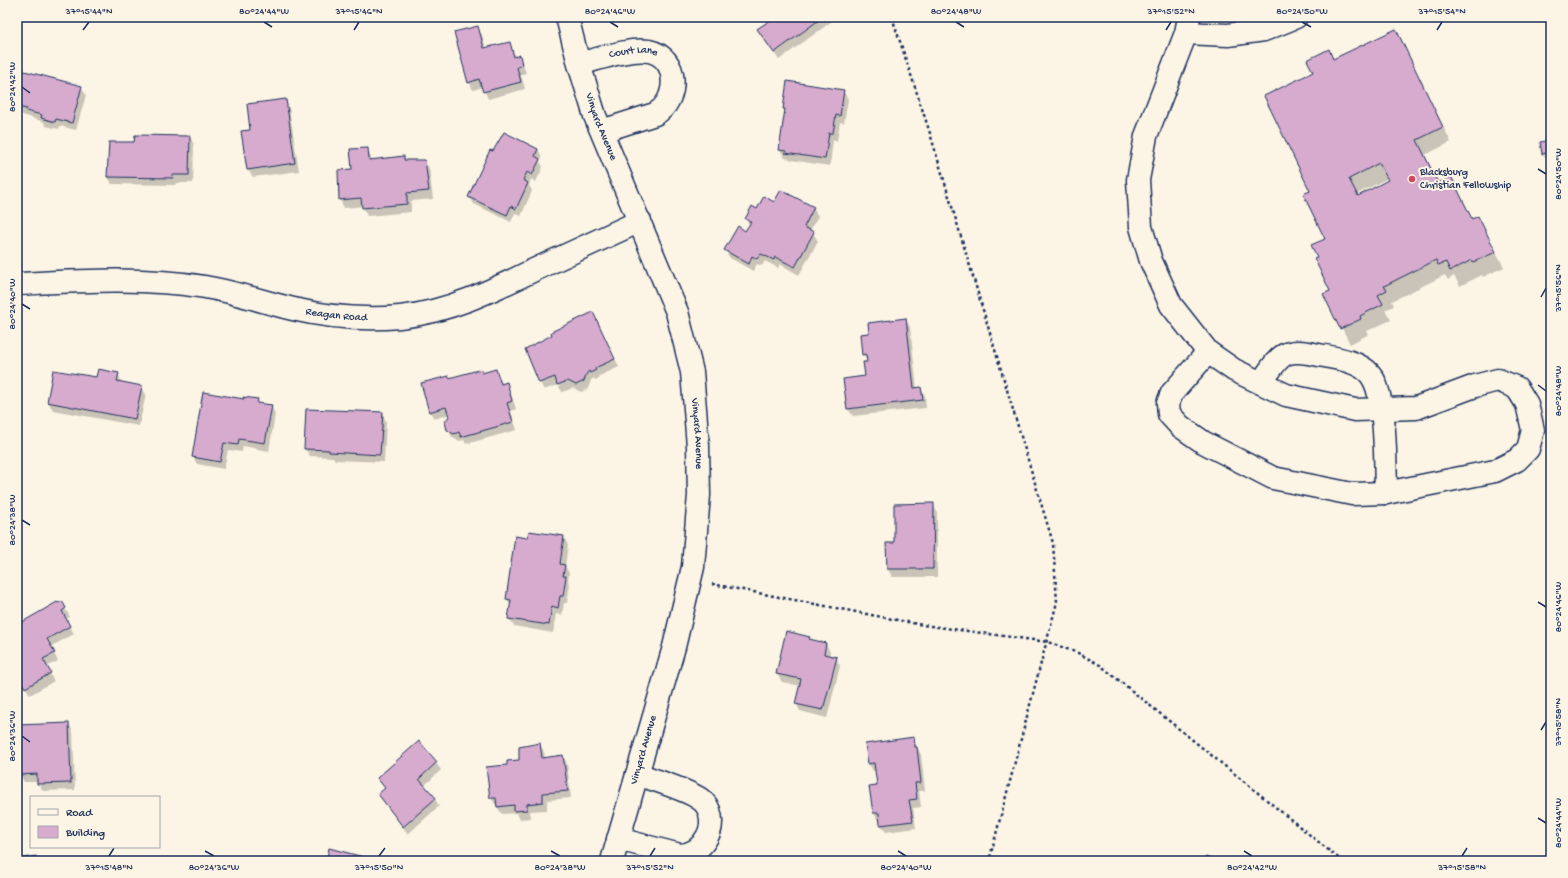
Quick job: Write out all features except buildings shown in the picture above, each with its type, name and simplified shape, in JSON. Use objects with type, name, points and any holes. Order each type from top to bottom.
[{"type":"street","name":"Vinyard Avenue","points":[[567,17],[579,64],[595,116],[677,312],[692,372],[698,446],[699,494],[693,567],[674,647],[612,861]]},
{"type":"street","points":[[1208,352],[1172,393],[1168,403],[1169,414],[1180,426],[1203,442],[1273,478],[1352,494],[1386,493],[1495,471],[1517,460],[1528,449],[1533,430],[1528,404],[1517,388],[1498,380],[1475,386],[1416,408],[1355,410],[1286,395],[1234,370],[1208,352],[1171,305],[1151,261],[1141,227],[1138,180],[1146,136],[1188,25],[1228,35],[1264,30],[1296,17]]},
{"type":"street","name":"Court Lane","points":[[579,64],[637,50],[651,52],[663,59],[671,70],[673,85],[671,96],[662,110],[655,114],[602,131]]},
{"type":"street","name":"Reagan Road","points":[[17,284],[108,280],[168,283],[204,287],[239,294],[318,314],[364,318],[399,317],[440,309],[478,296],[640,221]]},
{"type":"street","points":[[1261,383],[1283,354],[1302,351],[1348,360],[1369,372],[1377,384],[1382,409],[1386,493]]},
{"type":"street","points":[[618,839],[680,854],[688,854],[704,844],[710,832],[712,820],[708,807],[701,799],[692,794],[637,774]]},
{"type":"path","points":[[892,17],[930,130],[1053,543],[1057,602],[1048,642],[989,861]]},
{"type":"path","points":[[690,580],[923,625],[1048,642],[1078,654],[1100,665],[1342,861]]},
{"type":"place","name":"Blacksburg Christian Fellowship","points":[[1412,179]]}]
